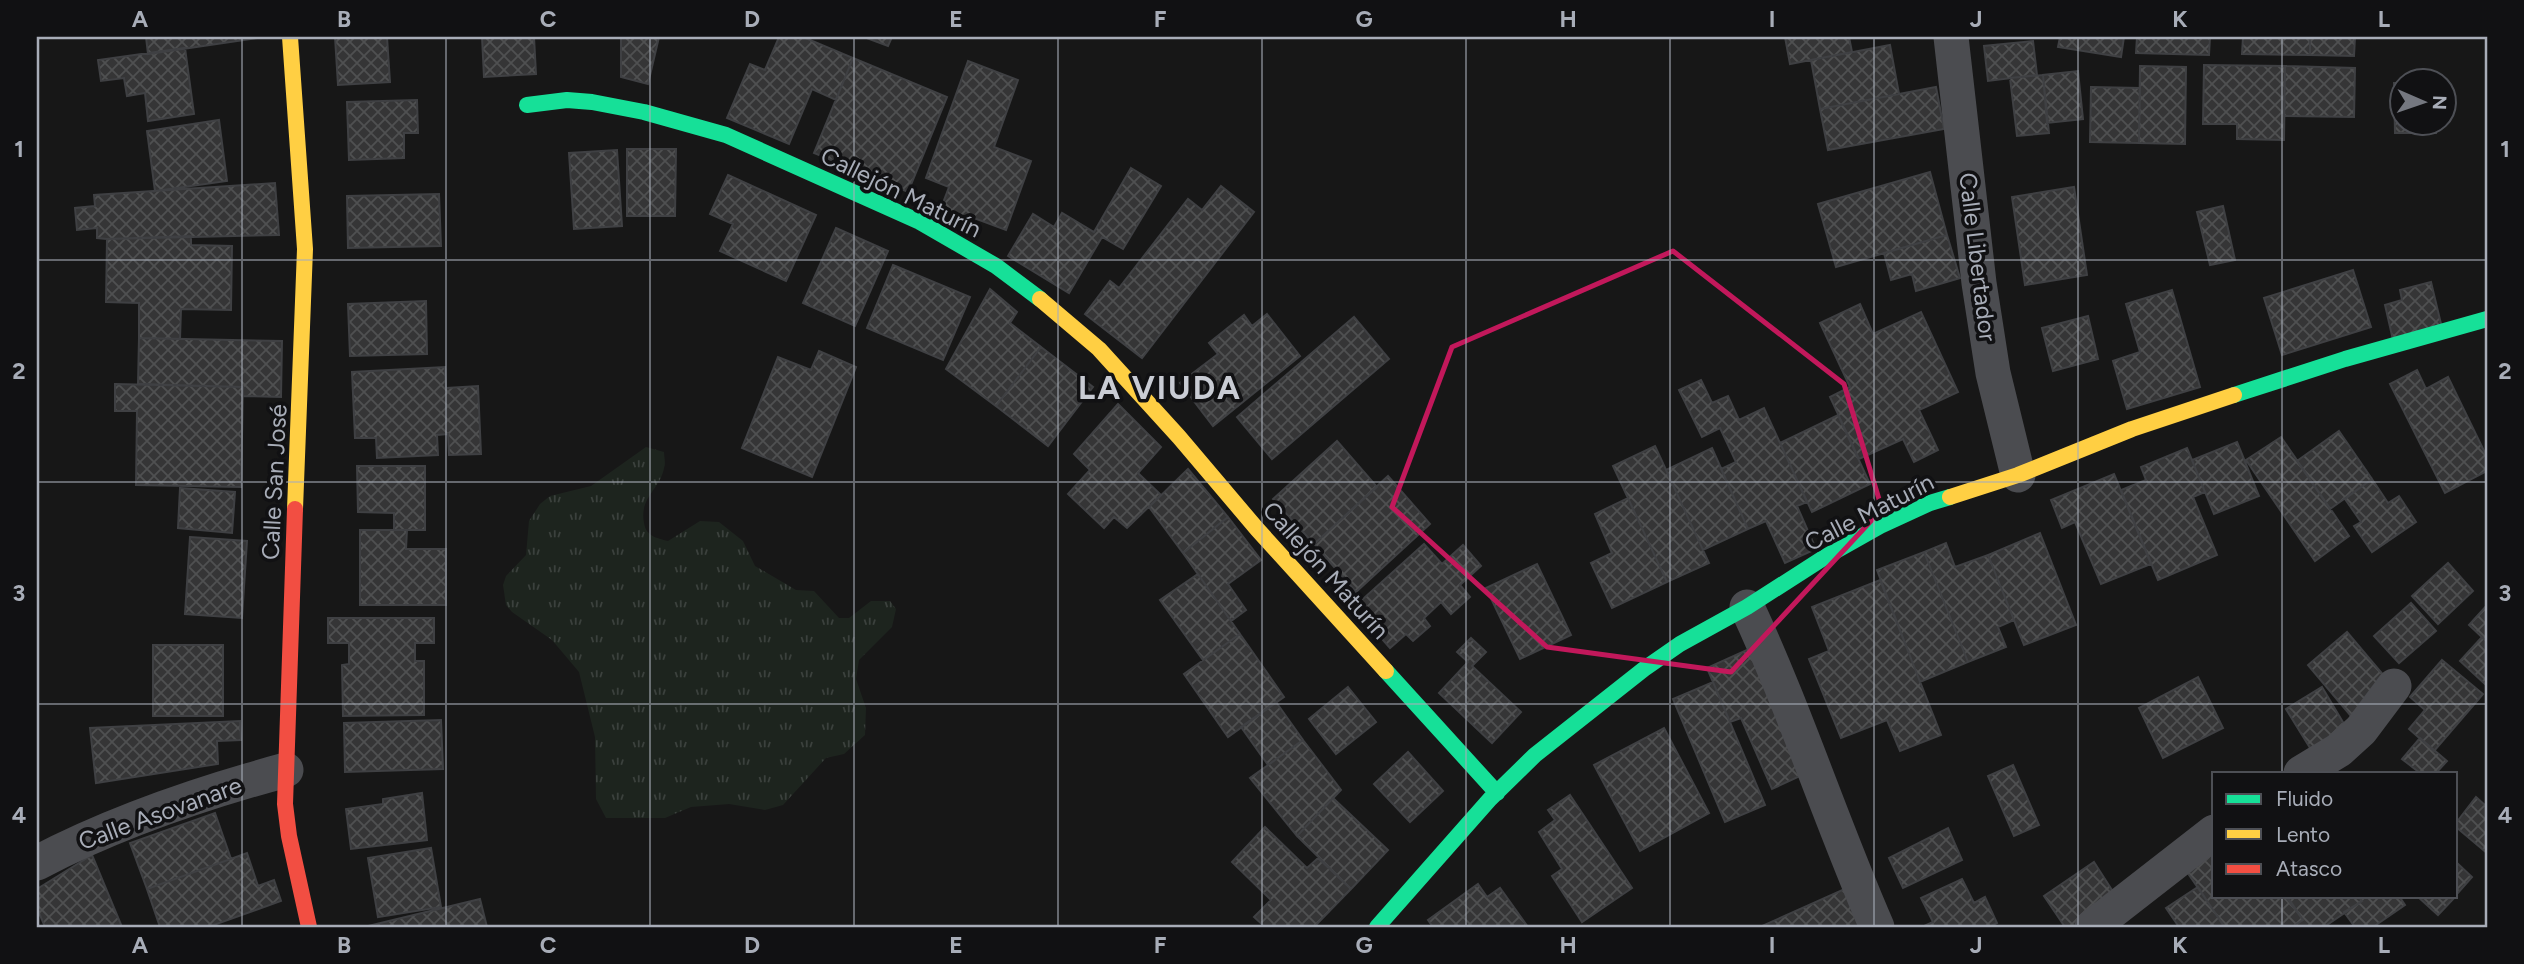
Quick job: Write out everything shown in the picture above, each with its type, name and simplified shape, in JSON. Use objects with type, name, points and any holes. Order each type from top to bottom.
[{"type":"street","name":"Calle San José","points":[[290,37],[306,250],[285,804],[289,836],[309,927]]},
{"type":"street","name":"Calle Libertador","points":[[1951,37],[1981,296],[1993,373],[2018,475]]},
{"type":"street","name":"Callejón Maturín","points":[[527,105],[567,100],[592,102],[644,111],[726,135],[911,217],[996,266],[1070,323],[1107,358],[1257,529],[1497,793]]},
{"type":"street","name":"Calle Maturín","points":[[1377,927],[1497,793],[1535,755],[1644,669],[1681,644],[1880,526],[1930,503],[2018,475],[2132,429],[2344,359],[2487,319]]},
{"type":"street","points":[[1747,607],[1778,675],[1846,857],[1877,927]]},
{"type":"street","points":[[2303,772],[2339,750],[2361,730],[2395,686]]},
{"type":"street","name":"Calle Asovanare","points":[[37,863],[171,806],[286,770]]},
{"type":"street","points":[[2092,927],[2212,834]]},
{"type":"highlighted area","points":[[1673,251],[1844,384],[1882,509],[1731,672],[1547,647],[1392,507],[1452,347]]},
{"type":"green space","points":[[646,447],[664,452],[665,460],[662,476],[644,507],[645,527],[652,536],[668,541],[700,521],[719,522],[743,541],[755,566],[796,590],[814,591],[839,618],[849,618],[871,601],[890,601],[896,609],[892,627],[859,660],[856,679],[866,708],[865,735],[844,754],[826,758],[783,805],[765,810],[729,804],[691,807],[665,818],[606,818],[596,799],[595,737],[579,672],[552,640],[506,605],[503,585],[506,576],[526,555],[529,521],[540,504],[550,496],[591,486]]},
{"type":"building","points":[[146,37],[258,37],[258,38],[148,54]]},
{"type":"building","points":[[335,37],[387,37],[390,82],[338,85]]},
{"type":"building","points":[[482,37],[534,37],[536,74],[484,77]]},
{"type":"building","points":[[621,37],[659,37],[648,84],[621,77]]},
{"type":"building","points":[[779,37],[803,37],[853,58],[836,100],[812,89],[789,144],[727,118],[750,64],[765,70]]},
{"type":"building","points":[[864,37],[892,37],[888,46]]},
{"type":"building","points":[[1785,37],[1849,37],[1852,52],[1790,64]]},
{"type":"building","points":[[2060,37],[2124,37],[2121,57],[2058,47]]},
{"type":"building","points":[[2137,37],[2210,37],[2209,55],[2136,53]]},
{"type":"building","points":[[2243,37],[2310,37],[2310,55],[2242,54]]},
{"type":"building","points":[[2310,37],[2355,37],[2354,56],[2310,55]]},
{"type":"building","points":[[2033,41],[2037,75],[1988,81],[1984,46]]},
{"type":"building","points":[[1890,45],[1899,94],[1820,109],[1811,60]]},
{"type":"building","points":[[185,48],[194,114],[148,121],[145,93],[127,96],[124,78],[101,81],[98,60]]},
{"type":"building","points":[[853,58],[947,97],[908,192],[814,153]]},
{"type":"building","points":[[968,61],[1018,80],[994,147],[1031,161],[1006,230],[966,215],[963,224],[938,216],[949,187],[926,178]]},
{"type":"building","points":[[2204,65],[2285,66],[2284,140],[2237,139],[2237,124],[2203,124]]},
{"type":"building","points":[[2140,66],[2186,67],[2185,144],[2139,143]]},
{"type":"building","points":[[2285,66],[2355,68],[2354,117],[2284,116]]},
{"type":"building","points":[[2078,71],[2083,119],[2047,123],[2043,75]]},
{"type":"building","points":[[2043,75],[2049,133],[2017,136],[2010,78]]},
{"type":"building","points":[[1936,87],[1944,129],[1828,150],[1820,109]]},
{"type":"building","points":[[2091,87],[2140,88],[2139,143],[2090,142]]},
{"type":"building","points":[[417,100],[418,133],[404,133],[404,158],[349,160],[347,102]]},
{"type":"building","points":[[219,120],[227,181],[155,191],[147,131]]},
{"type":"building","points":[[627,149],[676,149],[675,216],[627,216]]},
{"type":"building","points":[[617,150],[622,226],[574,229],[569,153]]},
{"type":"building","points":[[1131,168],[1161,186],[1123,249],[1102,237],[1069,293],[1008,256],[1033,214],[1054,227],[1062,213],[1094,232]]},
{"type":"building","points":[[1930,172],[1947,235],[1836,267],[1818,204]]},
{"type":"building","points":[[728,175],[816,215],[786,281],[720,251],[733,224],[710,214]]},
{"type":"building","points":[[275,183],[279,235],[107,239],[97,238],[97,228],[77,230],[75,208],[95,206],[94,195]]},
{"type":"building","points":[[1221,186],[1254,212],[1142,358],[1085,314],[1110,281],[1119,288],[1188,199],[1202,210]]},
{"type":"building","points":[[2074,187],[2087,275],[2025,285],[2012,197]]},
{"type":"building","points":[[439,194],[441,246],[348,248],[347,196]]},
{"type":"building","points":[[2223,206],[2235,260],[2210,265],[2197,212]]},
{"type":"building","points":[[836,228],[888,251],[855,326],[803,303]]},
{"type":"building","points":[[1947,235],[1960,278],[1916,291],[1912,274],[1891,280],[1884,253]]},
{"type":"building","points":[[191,236],[191,245],[232,246],[231,310],[181,309],[180,339],[139,338],[139,303],[106,302],[107,239]]},
{"type":"building","points":[[893,265],[970,297],[943,360],[867,328]]},
{"type":"building","points":[[2353,270],[2371,327],[2282,355],[2264,298]]},
{"type":"building","points":[[2431,282],[2442,328],[2393,340],[2385,305],[2402,300],[2400,290]]},
{"type":"building","points":[[990,289],[1017,312],[1010,323],[1041,347],[996,406],[946,369]]},
{"type":"building","points":[[2172,290],[2200,387],[2127,409],[2113,361],[2140,352],[2126,304]]},
{"type":"building","points":[[426,301],[427,354],[350,356],[348,304]]},
{"type":"building","points":[[1860,304],[1873,334],[1921,312],[1958,392],[1919,410],[1938,450],[1914,462],[1903,439],[1859,459],[1830,397],[1850,387],[1820,323]]},
{"type":"building","points":[[1267,314],[1300,356],[1213,426],[1180,383],[1218,354],[1209,343],[1244,315],[1252,326]]},
{"type":"building","points":[[2088,316],[2098,359],[2053,371],[2042,328]]},
{"type":"building","points":[[1354,317],[1389,359],[1272,459],[1237,417]]},
{"type":"building","points":[[139,338],[282,341],[281,397],[243,396],[243,387],[138,384]]},
{"type":"building","points":[[1041,347],[1093,387],[1048,446],[996,406]]},
{"type":"building","points":[[819,351],[856,367],[812,477],[742,448],[778,357],[811,370]]},
{"type":"building","points":[[445,367],[446,388],[478,386],[481,454],[449,455],[448,434],[437,435],[438,455],[377,458],[376,438],[355,438],[352,372]]},
{"type":"building","points":[[2417,370],[2426,389],[2448,377],[2487,457],[2487,471],[2445,493],[2390,384]]},
{"type":"building","points":[[1701,380],[1712,403],[1728,396],[1739,420],[1764,408],[1807,502],[1797,506],[1816,549],[1785,563],[1766,521],[1748,529],[1721,469],[1736,462],[1720,428],[1702,437],[1679,390]]},
{"type":"building","points":[[115,384],[243,387],[241,487],[136,485],[137,411],[115,411]]},
{"type":"building","points":[[1118,404],[1161,447],[1138,473],[1161,495],[1127,528],[1114,517],[1104,528],[1068,494],[1090,470],[1074,454]]},
{"type":"building","points":[[1838,415],[1870,484],[1812,512],[1780,443]]},
{"type":"building","points":[[2339,431],[2372,479],[2330,509],[2297,461]]},
{"type":"building","points":[[2281,437],[2349,536],[2315,561],[2246,460]]},
{"type":"building","points":[[1337,441],[1377,487],[1314,544],[1273,499]]},
{"type":"building","points":[[2237,442],[2259,496],[2214,514],[2192,460]]},
{"type":"building","points":[[1655,446],[1709,563],[1667,582],[1613,466]]},
{"type":"building","points":[[1712,448],[1748,529],[1703,550],[1666,470]]},
{"type":"building","points":[[2187,448],[2205,492],[2193,497],[2217,555],[2158,580],[2121,490],[2146,480],[2141,467]]},
{"type":"building","points":[[357,466],[425,466],[425,530],[394,530],[394,513],[358,512]]},
{"type":"building","points":[[1188,469],[1228,517],[1183,553],[1149,507]]},
{"type":"building","points":[[2114,474],[2151,564],[2101,584],[2075,522],[2062,528],[2051,500]]},
{"type":"building","points":[[1388,476],[1430,524],[1356,592],[1314,544]]},
{"type":"building","points":[[2372,479],[2388,503],[2399,496],[2416,522],[2372,552],[2354,526],[2361,522],[2345,499]]},
{"type":"building","points":[[180,488],[235,492],[232,533],[178,528]]},
{"type":"building","points":[[1628,498],[1667,582],[1612,608],[1591,563],[1612,553],[1595,514]]},
{"type":"building","points":[[1228,517],[1261,560],[1228,584],[1246,610],[1231,621],[1183,553]]},
{"type":"building","points":[[360,530],[407,530],[406,549],[446,549],[446,605],[360,605]]},
{"type":"building","points":[[2040,533],[2076,625],[2024,645],[1988,555]]},
{"type":"building","points":[[190,537],[247,541],[242,618],[185,614]]},
{"type":"building","points":[[1946,543],[1955,567],[1988,555],[2014,620],[1998,627],[2006,647],[1968,662],[1924,552]]},
{"type":"building","points":[[1424,544],[1442,564],[1463,545],[1481,566],[1460,585],[1470,597],[1451,614],[1441,602],[1424,618],[1430,626],[1413,641],[1406,634],[1390,648],[1354,607]]},
{"type":"building","points":[[1924,552],[1968,662],[1920,682],[1877,570]]},
{"type":"building","points":[[2448,563],[2473,591],[2438,624],[2412,596]]},
{"type":"building","points":[[1537,564],[1571,635],[1520,659],[1486,588]]},
{"type":"building","points":[[1198,574],[1240,634],[1203,660],[1160,600]]},
{"type":"building","points":[[1880,580],[1941,735],[1900,751],[1887,720],[1841,738],[1809,659],[1829,651],[1812,607]]},
{"type":"building","points":[[2411,603],[2436,631],[2399,663],[2374,636]]},
{"type":"building","points":[[2487,605],[2487,642],[2469,625]]},
{"type":"building","points":[[328,618],[434,618],[434,643],[415,643],[415,661],[424,661],[424,715],[343,716],[342,665],[349,664],[349,643],[328,643]]},
{"type":"building","points":[[2347,632],[2390,683],[2351,716],[2308,665]]},
{"type":"building","points":[[1240,634],[1284,697],[1228,737],[1184,674]]},
{"type":"building","points":[[2482,637],[2487,642],[2487,686],[2460,661]]},
{"type":"building","points":[[1471,638],[1486,652],[1472,666],[1521,712],[1492,743],[1439,693],[1468,662],[1457,652]]},
{"type":"building","points":[[1760,644],[1813,770],[1772,789],[1741,718],[1730,722],[1707,668]]},
{"type":"building","points":[[153,645],[223,645],[223,716],[153,716]]},
{"type":"building","points":[[2442,660],[2483,694],[2434,751],[2409,729],[2425,710],[2410,697]]},
{"type":"building","points":[[2198,677],[2223,728],[2163,758],[2139,708]]},
{"type":"building","points":[[1713,682],[1765,805],[1725,822],[1673,699]]},
{"type":"building","points":[[1348,687],[1376,722],[1336,754],[1309,719]]},
{"type":"building","points":[[2322,687],[2347,729],[2312,751],[2286,709]]},
{"type":"building","points":[[1276,702],[1303,740],[1268,765],[1241,727]]},
{"type":"building","points":[[441,720],[443,769],[345,772],[344,723]]},
{"type":"building","points":[[240,721],[241,740],[217,741],[218,764],[96,783],[90,728]]},
{"type":"building","points":[[1664,728],[1709,813],[1640,851],[1594,765]]},
{"type":"building","points":[[2420,738],[2447,761],[2437,772],[2419,772],[2402,759]]},
{"type":"building","points":[[1303,740],[1341,790],[1297,836],[1250,778]]},
{"type":"building","points":[[1408,752],[1443,791],[1410,822],[1374,784]]},
{"type":"building","points":[[2013,765],[2039,825],[2014,836],[1988,776]]},
{"type":"building","points":[[422,793],[427,840],[351,849],[346,809],[383,804],[383,799]]},
{"type":"building","points":[[1570,795],[1632,888],[1582,922],[1552,876],[1562,869],[1539,832],[1555,820],[1548,810]]},
{"type":"building","points":[[2476,797],[2487,807],[2487,853],[2458,829],[2458,820]]},
{"type":"building","points":[[1333,798],[1388,850],[1351,889],[1297,836]]},
{"type":"building","points":[[215,813],[231,859],[147,889],[130,843]]},
{"type":"building","points":[[1265,827],[1307,868],[1318,858],[1351,889],[1314,927],[1265,927],[1254,917],[1271,900],[1232,862]]},
{"type":"building","points":[[1948,828],[1962,860],[1903,888],[1889,858]]},
{"type":"building","points":[[431,848],[441,907],[378,917],[368,858]]},
{"type":"building","points":[[247,853],[258,886],[274,880],[281,901],[208,927],[160,927],[147,889]]},
{"type":"building","points":[[2212,854],[2212,898],[2286,898],[2303,920],[2292,927],[2225,927],[2187,872]]},
{"type":"building","points":[[92,855],[122,927],[45,927],[37,908],[37,889]]},
{"type":"building","points":[[2094,862],[2119,901],[2079,927],[2065,927],[2044,896]]},
{"type":"building","points":[[2458,864],[2472,877],[2458,893]]},
{"type":"building","points":[[1962,879],[1974,903],[1985,897],[1997,923],[1989,927],[1922,927],[1933,922],[1921,898]]},
{"type":"building","points":[[1478,884],[1487,897],[1500,888],[1528,927],[1433,927],[1428,920]]},
{"type":"building","points":[[1849,887],[1867,927],[1760,927]]},
{"type":"building","points":[[2198,887],[2223,925],[2179,927],[2166,908]]},
{"type":"building","points":[[2288,898],[2360,898],[2362,901],[2324,927],[2292,927],[2303,920]]},
{"type":"building","points":[[2360,898],[2400,898],[2405,905],[2373,927],[2355,927],[2344,912],[2362,901]]},
{"type":"building","points":[[2419,898],[2454,898],[2438,915]]},
{"type":"building","points":[[480,899],[487,927],[364,927]]},
{"type":"traffic: fast","points":[[527,105],[567,100],[592,102],[644,112],[726,135],[920,222],[996,266],[1040,299]]},
{"type":"traffic: fast","points":[[2234,395],[2345,359],[2487,319]]},
{"type":"traffic: fast","points":[[1377,927],[1490,799],[1535,755],[1644,669],[1680,644],[1747,607],[1825,557],[1880,526],[1930,503],[1950,497]]},
{"type":"traffic: fast","points":[[1386,671],[1497,793]]},
{"type":"traffic: slow","points":[[290,37],[305,249],[295,509]]},
{"type":"traffic: slow","points":[[1040,299],[1099,349],[1386,671]]},
{"type":"traffic: slow","points":[[1950,497],[2018,475],[2132,429],[2234,395]]},
{"type":"traffic: jam","points":[[295,509],[285,804],[289,836],[309,927]]},
{"type":"district","name":"LA VIUDA","points":[[1160,388]]}]
